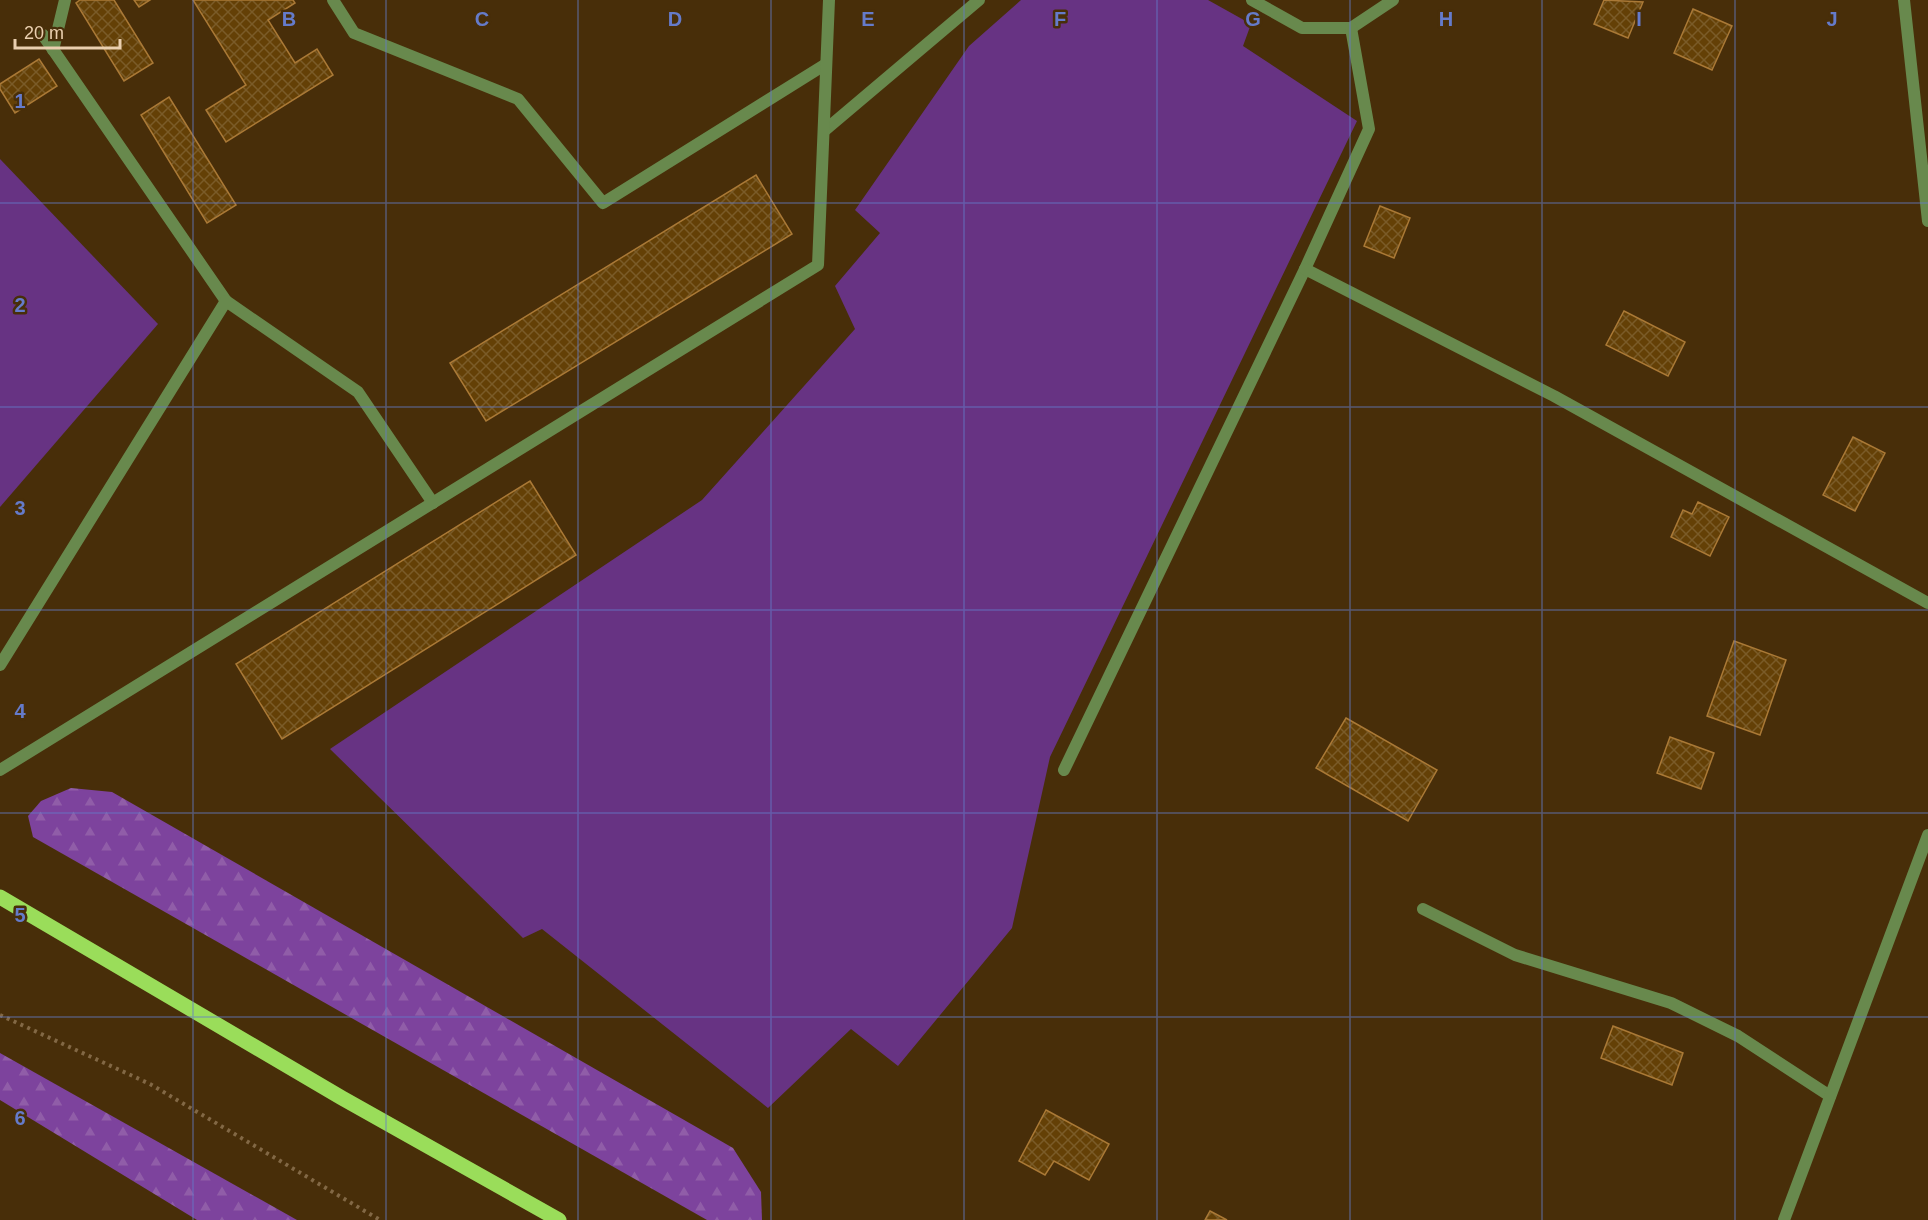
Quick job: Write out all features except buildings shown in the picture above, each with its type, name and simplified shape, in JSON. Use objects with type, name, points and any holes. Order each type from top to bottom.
[{"type":"main road","points":[[0,897],[342,1098],[559,1220]]},
{"type":"street","points":[[53,50],[65,0]]},
{"type":"street","points":[[333,0],[354,33],[518,99],[603,203],[826,64]]},
{"type":"street","points":[[0,770],[818,265],[829,0]]},
{"type":"street","points":[[824,131],[979,0]]},
{"type":"street","points":[[1252,0],[1302,28],[1351,28],[1393,0]]},
{"type":"street","points":[[1904,0],[1928,221]]},
{"type":"street","points":[[1064,770],[1305,269],[1369,129],[1351,28]]},
{"type":"street","points":[[43,35],[226,302],[358,392],[433,503]]},
{"type":"street","points":[[1305,269],[1554,396],[1928,603]]},
{"type":"street","points":[[0,665],[226,302]]},
{"type":"street","points":[[1784,1220],[1928,835]]},
{"type":"street","points":[[1423,909],[1515,955],[1671,1003],[1738,1036],[1830,1096]]},
{"type":"path","points":[[0,1015],[150,1084],[380,1220]]},
{"type":"green space","points":[[71,788],[112,792],[733,1148],[761,1192],[762,1220],[707,1220],[33,837],[28,816],[41,801]]},
{"type":"green space","points":[[0,1053],[297,1220],[197,1220],[0,1100]]},
{"type":"shaded area","points":[[1021,0],[1208,0],[1251,24],[1243,46],[1357,121],[1050,757],[1012,928],[898,1066],[851,1029],[768,1108],[542,929],[523,938],[330,749],[702,500],[855,329],[835,286],[880,233],[855,210],[969,46]]},
{"type":"shaded area","points":[[0,159],[158,324],[0,507]]}]
